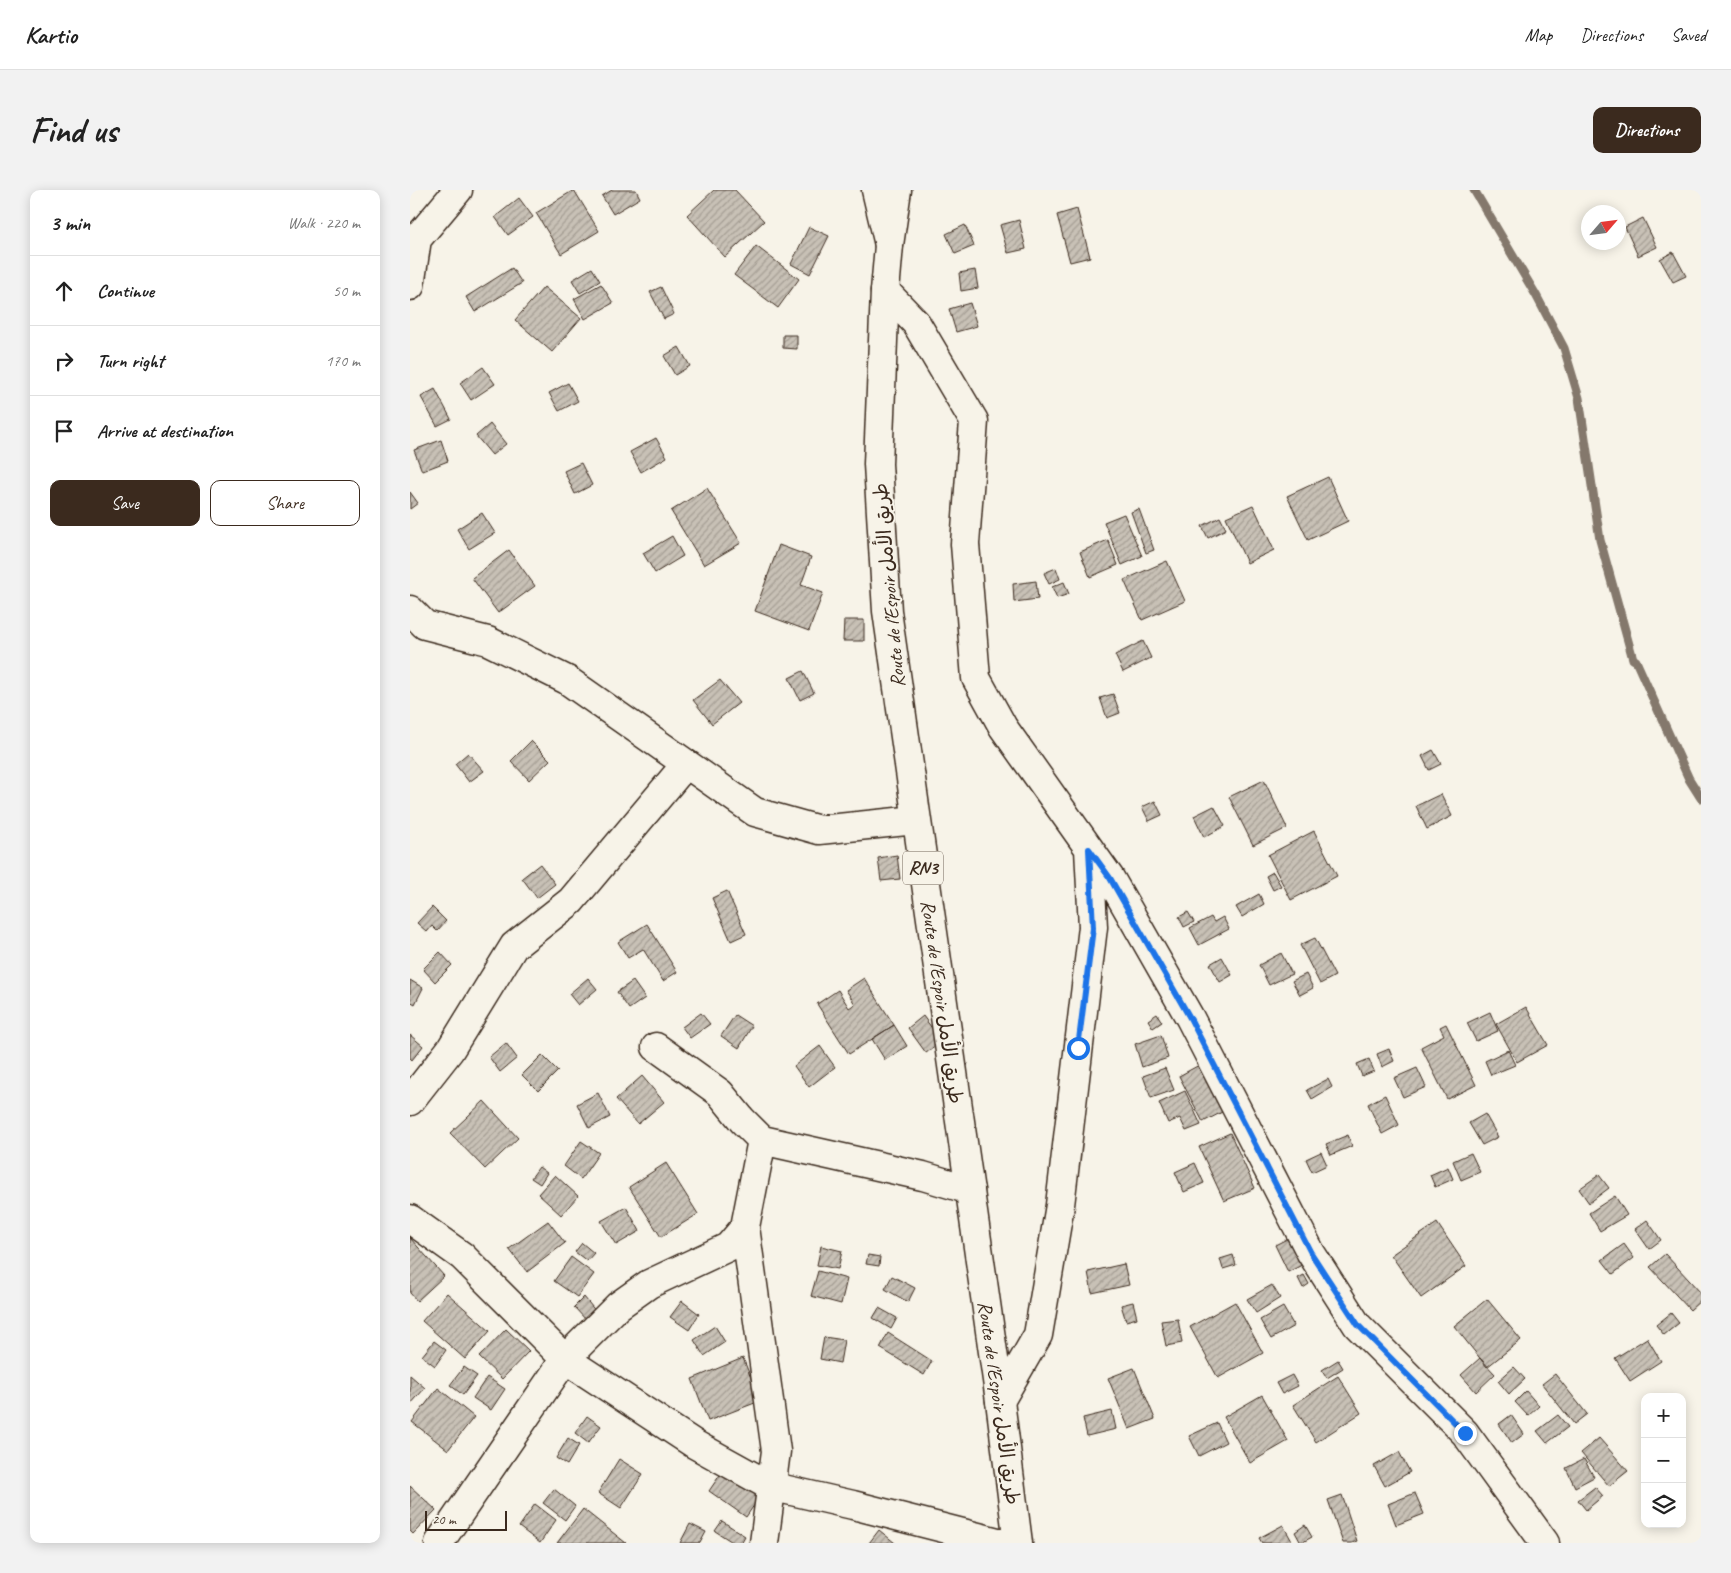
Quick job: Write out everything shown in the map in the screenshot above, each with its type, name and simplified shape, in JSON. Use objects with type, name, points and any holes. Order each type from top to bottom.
[{"type":"main road","points":[[410,286],[417,239],[458,190]]},
{"type":"main road","points":[[876,190],[889,245]]},
{"type":"main road","name":"Route de l’Espoir طريق الأمل","points":[[897,190],[885,291],[878,464],[886,601],[1000,1401],[1018,1543]]},
{"type":"main road","points":[[885,291],[916,323],[974,421],[965,544],[976,678],[1003,727],[1110,878],[1190,1018],[1311,1253],[1347,1309],[1358,1325],[1465,1433],[1545,1543]]},
{"type":"main road","points":[[410,610],[425,625],[488,641],[567,680],[755,812],[819,830],[916,820]]},
{"type":"main road","points":[[410,1101],[450,1050],[514,946],[571,901],[686,764]]},
{"type":"main road","points":[[1000,1401],[1038,1335],[1060,1205],[1093,928],[1089,849]]},
{"type":"main road","points":[[656,1047],[720,1093],[742,1120],[762,1140],[923,1176],[970,1190]]},
{"type":"main road","points":[[762,1140],[745,1227],[776,1451],[764,1543]]},
{"type":"main road","points":[[410,1219],[462,1256],[566,1359],[696,1445],[770,1486],[1002,1543]]},
{"type":"main road","points":[[439,1543],[566,1359],[618,1306],[649,1284],[728,1247],[745,1227]]},
{"type":"building","points":[[574,190],[599,231],[561,254],[536,213]]},
{"type":"building","points":[[612,190],[636,190],[640,198],[613,214],[602,196]]},
{"type":"building","points":[[714,190],[735,190],[764,221],[725,257],[687,215]]},
{"type":"building","points":[[519,198],[533,217],[508,235],[495,217]]},
{"type":"building","points":[[1077,209],[1090,257],[1070,262],[1057,215]]},
{"type":"building","points":[[1643,218],[1657,247],[1638,256],[1626,226]]},
{"type":"building","points":[[1019,220],[1026,249],[1008,253],[1000,225]]},
{"type":"building","points":[[965,225],[974,246],[955,254],[946,234]]},
{"type":"building","points":[[809,227],[829,236],[810,274],[791,264]]},
{"type":"building","points":[[756,246],[799,279],[778,308],[734,275]]},
{"type":"building","points":[[1673,252],[1686,276],[1673,282],[1660,259]]},
{"type":"building","points":[[512,268],[522,283],[475,312],[466,297]]},
{"type":"building","points":[[592,268],[600,281],[580,293],[572,280]]},
{"type":"building","points":[[975,270],[978,288],[961,291],[959,273]]},
{"type":"building","points":[[601,284],[613,303],[585,319],[574,299]]},
{"type":"building","points":[[544,287],[581,318],[552,352],[515,320]]},
{"type":"building","points":[[661,287],[674,314],[664,319],[650,292]]},
{"type":"building","points":[[970,303],[977,326],[956,332],[949,309]]},
{"type":"building","points":[[783,335],[797,335],[797,349],[783,348]]},
{"type":"building","points":[[679,347],[690,366],[675,375],[664,356]]},
{"type":"building","points":[[483,367],[495,384],[471,400],[460,383]]},
{"type":"building","points":[[568,383],[578,401],[559,411],[549,393]]},
{"type":"building","points":[[435,389],[451,419],[437,426],[421,397]]},
{"type":"building","points":[[490,424],[506,444],[492,455],[476,436]]},
{"type":"building","points":[[656,438],[667,457],[641,472],[630,452]]},
{"type":"building","points":[[441,440],[448,461],[422,471],[414,450]]},
{"type":"building","points":[[581,463],[592,485],[575,494],[564,471]]},
{"type":"building","points":[[1328,477],[1348,521],[1308,540],[1287,496]]},
{"type":"building","points":[[707,488],[741,543],[704,565],[671,511]]},
{"type":"building","points":[[410,492],[418,503],[410,509]]},
{"type":"building","points":[[1253,505],[1274,550],[1247,563],[1226,517]]},
{"type":"building","points":[[1139,509],[1154,550],[1146,553],[1131,512]]},
{"type":"building","points":[[482,513],[495,533],[469,549],[457,529]]},
{"type":"building","points":[[1124,514],[1142,556],[1122,565],[1104,522]]},
{"type":"building","points":[[1220,517],[1226,529],[1208,538],[1202,526]]},
{"type":"building","points":[[672,536],[683,556],[655,573],[643,553]]},
{"type":"building","points":[[1108,540],[1118,565],[1090,577],[1080,552]]},
{"type":"building","points":[[779,545],[811,557],[801,585],[823,593],[809,631],[755,611]]},
{"type":"building","points":[[509,550],[535,586],[498,613],[472,578]]},
{"type":"building","points":[[1167,561],[1185,601],[1142,620],[1124,580]]},
{"type":"building","points":[[1056,568],[1060,579],[1049,584],[1044,573]]},
{"type":"building","points":[[1036,581],[1038,599],[1014,602],[1013,584]]},
{"type":"building","points":[[1064,582],[1069,594],[1057,598],[1052,587]]},
{"type":"building","points":[[844,620],[864,620],[864,641],[843,641]]},
{"type":"building","points":[[1143,641],[1151,658],[1123,672],[1115,655]]},
{"type":"building","points":[[803,671],[814,693],[800,700],[789,678]]},
{"type":"building","points":[[720,680],[739,703],[712,724],[693,700]]},
{"type":"building","points":[[1113,694],[1120,713],[1107,718],[1100,698]]},
{"type":"building","points":[[531,741],[550,760],[529,780],[511,761]]},
{"type":"building","points":[[1433,750],[1441,764],[1429,770],[1422,756]]},
{"type":"building","points":[[468,753],[484,771],[469,782],[455,764]]},
{"type":"building","points":[[1264,780],[1287,828],[1253,845],[1229,797]]},
{"type":"building","points":[[1441,794],[1452,816],[1427,829],[1416,806]]},
{"type":"building","points":[[1155,801],[1162,815],[1149,821],[1142,807]]},
{"type":"building","points":[[1214,806],[1225,826],[1204,837],[1194,816]]},
{"type":"building","points":[[1314,831],[1337,876],[1291,900],[1268,855]]},
{"type":"building","points":[[897,855],[900,879],[881,881],[878,858]]},
{"type":"building","points":[[540,864],[555,884],[537,898],[522,878]]},
{"type":"building","points":[[1273,872],[1281,886],[1273,890],[1266,876]]},
{"type":"building","points":[[727,891],[746,934],[731,941],[712,898]]},
{"type":"building","points":[[1259,894],[1264,904],[1242,917],[1236,907]]},
{"type":"building","points":[[432,907],[446,921],[437,931],[432,926],[427,932],[417,923]]},
{"type":"building","points":[[1188,912],[1194,922],[1184,927],[1179,917]]},
{"type":"building","points":[[1211,917],[1214,922],[1223,917],[1229,929],[1199,945],[1190,928]]},
{"type":"building","points":[[647,924],[677,972],[663,981],[643,949],[628,958],[618,942]]},
{"type":"building","points":[[1315,938],[1335,976],[1320,984],[1300,945]]},
{"type":"building","points":[[440,952],[452,965],[435,982],[423,969]]},
{"type":"building","points":[[1281,953],[1292,974],[1269,985],[1259,965]]},
{"type":"building","points":[[1222,957],[1232,975],[1220,982],[1210,964]]},
{"type":"building","points":[[1306,974],[1313,988],[1300,995],[1292,981]]},
{"type":"building","points":[[588,978],[597,989],[578,1005],[569,994]]},
{"type":"building","points":[[864,978],[894,1025],[849,1054],[817,1004],[838,990],[849,1008],[855,1004],[846,990]]},
{"type":"building","points":[[410,980],[423,988],[415,1004],[410,1001]]},
{"type":"building","points":[[633,981],[645,998],[629,1009],[617,992]]},
{"type":"building","points":[[1526,1007],[1548,1045],[1517,1062],[1496,1024]]},
{"type":"building","points":[[1490,1012],[1498,1031],[1476,1041],[1467,1023]]},
{"type":"building","points":[[701,1013],[710,1024],[690,1038],[682,1027]]},
{"type":"building","points":[[1157,1014],[1162,1022],[1153,1028],[1148,1020]]},
{"type":"building","points":[[735,1015],[752,1026],[739,1048],[721,1036]]},
{"type":"building","points":[[923,1016],[942,1042],[926,1053],[908,1028]]},
{"type":"building","points":[[1446,1024],[1476,1085],[1447,1099],[1421,1047],[1444,1035],[1440,1027]]},
{"type":"building","points":[[894,1025],[907,1046],[885,1060],[872,1039]]},
{"type":"building","points":[[410,1035],[423,1046],[412,1060],[410,1058]]},
{"type":"building","points":[[1161,1035],[1168,1058],[1142,1067],[1135,1044]]},
{"type":"building","points":[[506,1043],[517,1058],[500,1072],[489,1057]]},
{"type":"building","points":[[820,1046],[835,1067],[809,1087],[794,1066]]},
{"type":"building","points":[[1389,1049],[1394,1061],[1382,1067],[1377,1054]]},
{"type":"building","points":[[1508,1050],[1515,1065],[1491,1075],[1485,1061]]},
{"type":"building","points":[[542,1055],[558,1071],[538,1091],[522,1075]]},
{"type":"building","points":[[1369,1059],[1374,1071],[1362,1076],[1357,1064]]},
{"type":"building","points":[[1201,1064],[1226,1110],[1203,1122],[1179,1076]]},
{"type":"building","points":[[1165,1068],[1174,1090],[1151,1098],[1143,1076]]},
{"type":"building","points":[[1417,1068],[1426,1087],[1403,1097],[1394,1078]]},
{"type":"building","points":[[642,1076],[664,1102],[638,1124],[616,1099]]},
{"type":"building","points":[[1328,1079],[1332,1087],[1312,1099],[1307,1090]]},
{"type":"building","points":[[1185,1091],[1201,1125],[1186,1131],[1180,1118],[1168,1123],[1159,1103]]},
{"type":"building","points":[[598,1093],[610,1117],[589,1128],[577,1104]]},
{"type":"building","points":[[1385,1095],[1399,1125],[1382,1134],[1368,1104]]},
{"type":"building","points":[[484,1101],[518,1138],[485,1169],[450,1133]]},
{"type":"building","points":[[1485,1114],[1498,1137],[1482,1145],[1469,1123]]},
{"type":"building","points":[[1230,1133],[1255,1188],[1224,1201],[1199,1147]]},
{"type":"building","points":[[1348,1135],[1352,1146],[1331,1155],[1326,1144]]},
{"type":"building","points":[[581,1141],[599,1153],[581,1179],[564,1166]]},
{"type":"building","points":[[1321,1152],[1327,1165],[1312,1172],[1306,1159]]},
{"type":"building","points":[[1471,1153],[1480,1172],[1461,1180],[1453,1161]]},
{"type":"building","points":[[666,1163],[698,1214],[661,1237],[629,1187]]},
{"type":"building","points":[[1195,1163],[1204,1183],[1184,1192],[1175,1172]]},
{"type":"building","points":[[539,1167],[547,1173],[540,1184],[531,1178]]},
{"type":"building","points":[[1448,1167],[1453,1179],[1435,1187],[1430,1175]]},
{"type":"building","points":[[555,1175],[578,1196],[561,1215],[538,1194]]},
{"type":"building","points":[[1599,1175],[1609,1188],[1589,1203],[1579,1189]]},
{"type":"building","points":[[1615,1196],[1627,1215],[1600,1231],[1589,1213]]},
{"type":"building","points":[[626,1207],[640,1231],[616,1245],[601,1221]]},
{"type":"building","points":[[1647,1220],[1661,1240],[1649,1249],[1635,1229]]},
{"type":"building","points":[[548,1221],[565,1243],[527,1272],[509,1249]]},
{"type":"building","points":[[1437,1223],[1466,1266],[1421,1298],[1391,1255]]},
{"type":"building","points":[[410,1238],[444,1276],[417,1301],[410,1293]]},
{"type":"building","points":[[1289,1238],[1302,1265],[1288,1272],[1275,1245]]},
{"type":"building","points":[[582,1243],[594,1253],[587,1261],[575,1252]]},
{"type":"building","points":[[1624,1244],[1634,1258],[1613,1274],[1602,1260]]},
{"type":"building","points":[[821,1246],[842,1251],[838,1269],[817,1265]]},
{"type":"building","points":[[1665,1254],[1701,1293],[1701,1300],[1690,1310],[1650,1267]]},
{"type":"building","points":[[868,1255],[880,1257],[879,1266],[866,1264]]},
{"type":"building","points":[[1233,1255],[1236,1265],[1223,1269],[1220,1259]]},
{"type":"building","points":[[571,1257],[594,1274],[577,1297],[554,1281]]},
{"type":"building","points":[[1124,1264],[1129,1285],[1092,1293],[1088,1272]]},
{"type":"building","points":[[818,1271],[847,1279],[841,1304],[811,1296]]},
{"type":"building","points":[[1304,1275],[1309,1284],[1303,1288],[1298,1278]]},
{"type":"building","points":[[892,1276],[915,1288],[908,1302],[885,1289]]},
{"type":"building","points":[[1272,1285],[1280,1298],[1256,1313],[1247,1299]]},
{"type":"building","points":[[447,1293],[490,1331],[465,1359],[422,1321]]},
{"type":"building","points":[[584,1297],[597,1313],[587,1321],[574,1307]]},
{"type":"building","points":[[1487,1299],[1521,1340],[1487,1367],[1454,1326]]},
{"type":"building","points":[[682,1301],[699,1314],[689,1330],[670,1317]]},
{"type":"building","points":[[1133,1302],[1137,1318],[1126,1321],[1121,1305]]},
{"type":"building","points":[[1235,1302],[1263,1353],[1218,1378],[1190,1327]]},
{"type":"building","points":[[1283,1307],[1294,1326],[1271,1339],[1260,1320]]},
{"type":"building","points":[[879,1308],[897,1318],[891,1329],[873,1318]]},
{"type":"building","points":[[1671,1313],[1679,1323],[1664,1335],[1656,1325]]},
{"type":"building","points":[[1178,1319],[1182,1343],[1166,1346],[1161,1321]]},
{"type":"building","points":[[715,1326],[725,1342],[704,1356],[694,1340]]},
{"type":"building","points":[[506,1329],[529,1351],[502,1379],[479,1357]]},
{"type":"building","points":[[888,1333],[932,1361],[924,1375],[880,1348]]},
{"type":"building","points":[[824,1337],[844,1340],[840,1363],[820,1359]]},
{"type":"building","points":[[1647,1338],[1661,1361],[1630,1381],[1615,1358]]},
{"type":"building","points":[[434,1341],[446,1350],[435,1366],[422,1356]]},
{"type":"building","points":[[743,1358],[760,1401],[708,1421],[692,1379]]},
{"type":"building","points":[[1480,1358],[1495,1374],[1476,1392],[1461,1375]]},
{"type":"building","points":[[1338,1360],[1343,1368],[1327,1378],[1322,1370]]},
{"type":"building","points":[[464,1367],[477,1376],[463,1395],[450,1385]]},
{"type":"building","points":[[1514,1367],[1525,1379],[1509,1394],[1498,1381]]},
{"type":"building","points":[[1134,1368],[1155,1419],[1129,1429],[1108,1378]]},
{"type":"building","points":[[1555,1374],[1587,1414],[1574,1424],[1542,1384]]},
{"type":"building","points":[[410,1375],[425,1388],[410,1405]]},
{"type":"building","points":[[1292,1375],[1298,1386],[1282,1394],[1276,1383]]},
{"type":"building","points":[[1338,1376],[1361,1413],[1316,1442],[1293,1405]]},
{"type":"building","points":[[487,1377],[505,1389],[491,1410],[473,1398]]},
{"type":"building","points":[[438,1388],[474,1417],[448,1450],[412,1422]]},
{"type":"building","points":[[1526,1391],[1539,1406],[1528,1416],[1515,1402]]},
{"type":"building","points":[[1262,1395],[1288,1441],[1250,1463],[1224,1417]]},
{"type":"building","points":[[1112,1411],[1116,1429],[1087,1436],[1083,1418]]},
{"type":"building","points":[[1511,1415],[1524,1434],[1512,1443],[1499,1424]]},
{"type":"building","points":[[1558,1415],[1568,1427],[1547,1443],[1537,1431]]},
{"type":"building","points":[[587,1416],[601,1426],[588,1443],[575,1433]]},
{"type":"building","points":[[1217,1423],[1226,1442],[1199,1456],[1189,1436]]},
{"type":"building","points":[[568,1438],[579,1445],[567,1465],[556,1458]]},
{"type":"building","points":[[1599,1438],[1628,1471],[1609,1486],[1581,1453]]},
{"type":"building","points":[[1399,1452],[1410,1472],[1385,1486],[1374,1466]]},
{"type":"building","points":[[619,1459],[643,1474],[621,1508],[598,1493]]},
{"type":"building","points":[[1584,1459],[1594,1477],[1575,1487],[1566,1468]]},
{"type":"building","points":[[726,1466],[763,1492],[746,1517],[709,1491]]},
{"type":"building","points":[[410,1486],[436,1510],[413,1534],[410,1531]]},
{"type":"building","points":[[1595,1487],[1603,1496],[1586,1510],[1578,1500]]},
{"type":"building","points":[[554,1489],[575,1506],[565,1520],[543,1503]]},
{"type":"building","points":[[1415,1493],[1424,1514],[1396,1525],[1388,1504]]},
{"type":"building","points":[[1342,1495],[1357,1541],[1352,1543],[1343,1543],[1328,1500]]},
{"type":"building","points":[[535,1504],[556,1520],[540,1543],[519,1527]]},
{"type":"building","points":[[583,1509],[626,1543],[557,1543]]},
{"type":"building","points":[[722,1521],[745,1536],[741,1543],[734,1543],[715,1531]]},
{"type":"building","points":[[690,1524],[706,1532],[700,1543],[680,1543]]},
{"type":"building","points":[[1283,1525],[1293,1543],[1262,1543],[1259,1538]]},
{"type":"building","points":[[1305,1525],[1312,1537],[1301,1543],[1295,1532]]},
{"type":"building","points":[[879,1530],[895,1543],[869,1543]]},
{"type":"waterway","points":[[1474,190],[1536,295],[1564,348],[1579,398],[1600,540],[1633,659],[1636,661],[1689,779],[1701,798]]},
{"type":"route","points":[[1078,1048],[1093,928],[1089,849],[1110,878],[1190,1018],[1311,1253],[1358,1325],[1465,1433]]}]
